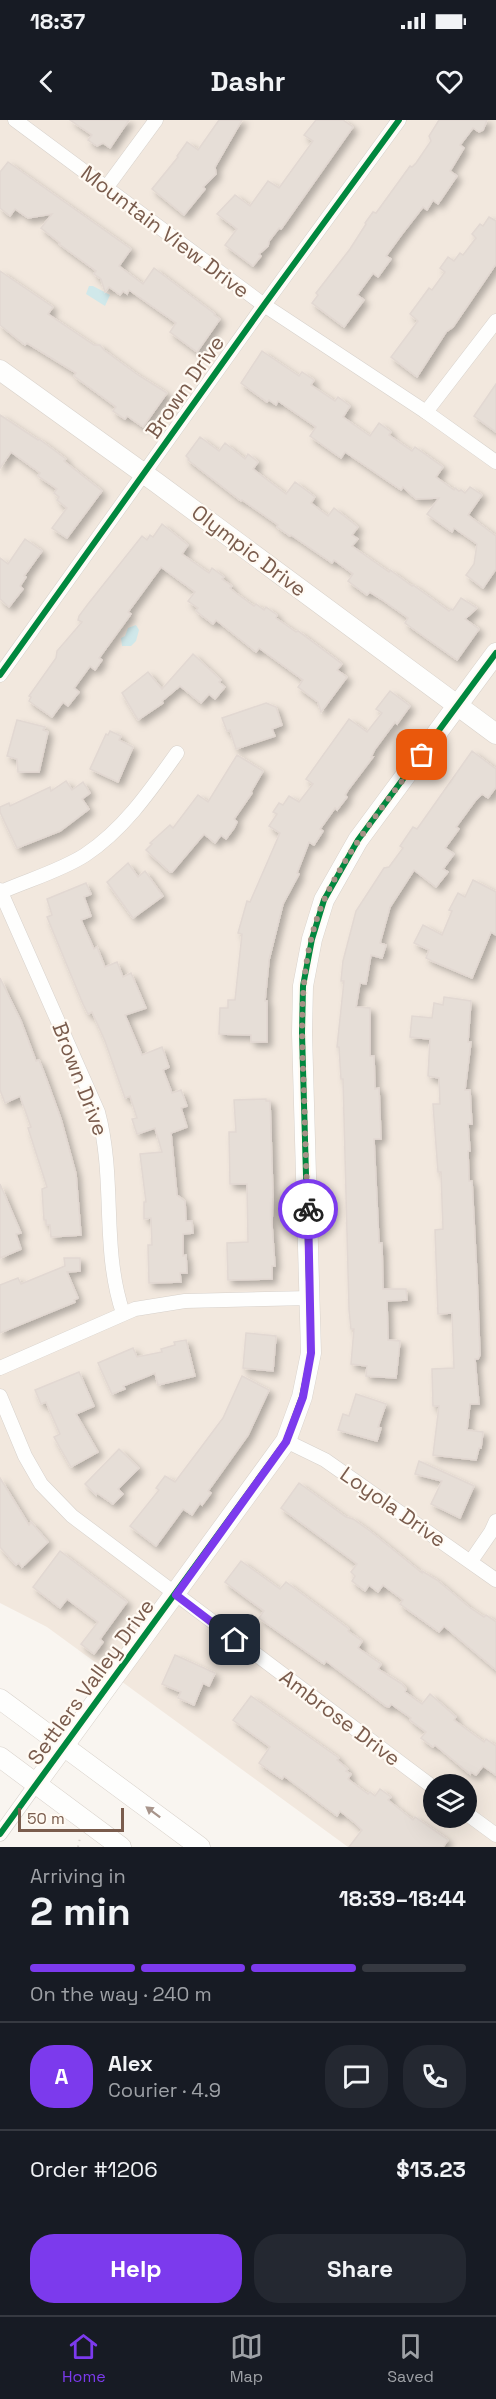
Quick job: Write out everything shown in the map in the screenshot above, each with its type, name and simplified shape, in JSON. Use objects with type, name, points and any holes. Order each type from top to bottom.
[{"type":"street","name":"Mountain View Drive","points":[[15,120],[264,304],[426,412],[496,462]]},
{"type":"street","points":[[106,188],[156,120]]},
{"type":"street","name":"Brown Drive","points":[[0,675],[264,304],[399,120]]},
{"type":"street","points":[[426,412],[496,321]]},
{"type":"street","name":"Olympic Drive","points":[[0,370],[145,474],[496,734]]},
{"type":"street","name":"Settlers Valley Drive","points":[[36,1784],[286,1442],[303,1397],[311,1353],[302,1033],[303,986],[312,939],[324,900],[358,840],[496,653]]},
{"type":"street","points":[[0,891],[83,856],[105,841],[147,796],[177,753]]},
{"type":"street","name":"Brown Drive","points":[[0,891],[98,1112],[104,1135],[109,1176],[111,1262],[123,1313]]},
{"type":"street","points":[[0,1368],[135,1309],[185,1301],[310,1298]]},
{"type":"street","name":"Ambrose Drive","points":[[0,1396],[25,1456],[51,1497],[72,1516],[423,1780]]},
{"type":"street","name":"Loyola Drive","points":[[286,1442],[326,1460],[496,1580]]},
{"type":"street","points":[[471,1561],[496,1521]]},
{"type":"street","points":[[0,1699],[200,1847]]},
{"type":"street","points":[[0,1757],[121,1847]]},
{"type":"street","points":[[0,1834],[36,1784]]},
{"type":"street","points":[[477,1821],[496,1835]]},
{"type":"path","points":[[78,1847],[82,1834]]},
{"type":"shaded area","points":[[0,120],[496,120],[496,1847],[348,1847],[47,1627],[0,1603]]},
{"type":"water","points":[[89,286],[110,295],[105,306],[86,294]]},
{"type":"water","points":[[136,625],[139,630],[136,641],[131,646],[122,646],[121,638],[125,636],[128,628]]},
{"type":"building","points":[[70,120],[129,120],[110,148],[103,143],[97,146],[88,140],[92,135]]},
{"type":"building","points":[[219,120],[242,120],[215,167],[216,174],[203,187],[205,189],[184,215],[152,189],[187,142],[198,150]]},
{"type":"building","points":[[316,120],[343,120],[353,127],[281,229],[279,228],[268,246],[259,254],[261,256],[253,266],[225,245],[237,229],[217,214],[235,195],[250,206],[268,181],[279,188],[313,141],[304,135]]},
{"type":"building","points":[[439,120],[487,120],[483,130],[479,132],[473,128],[460,145],[464,148],[450,171],[457,176],[438,204],[433,200],[427,210],[423,207],[402,234],[386,256],[391,259],[378,277],[373,273],[357,295],[364,300],[344,327],[312,303],[318,295],[316,293],[350,249],[373,212],[376,213],[410,166],[416,163],[431,141],[429,136]]},
{"type":"building","points":[[8,162],[131,249],[119,266],[143,284],[154,268],[220,319],[197,352],[170,332],[176,323],[129,290],[127,294],[123,291],[120,295],[109,287],[105,292],[101,279],[94,274],[96,271],[41,228],[52,214],[28,218],[15,209],[10,216],[0,208],[0,172]]},
{"type":"building","points":[[489,217],[496,221],[496,264],[453,327],[446,332],[417,377],[391,357],[418,321],[410,314],[429,288],[432,290],[445,272],[440,268],[448,257],[454,261],[460,253],[463,255],[476,238],[472,234],[480,224],[483,226]]},
{"type":"building","points":[[0,271],[53,307],[48,314],[94,345],[100,345],[138,375],[167,393],[143,427],[127,416],[125,419],[113,411],[116,407],[74,376],[76,373],[27,343],[25,345],[0,325]]},
{"type":"building","points":[[262,351],[299,376],[302,372],[314,380],[311,385],[335,401],[338,397],[350,406],[343,417],[370,436],[379,423],[391,432],[389,435],[412,451],[415,447],[443,467],[436,477],[454,490],[455,488],[465,493],[470,487],[482,495],[468,515],[496,536],[496,569],[483,588],[466,575],[474,564],[477,544],[454,528],[452,532],[427,514],[439,498],[416,499],[403,487],[401,490],[345,452],[341,458],[310,436],[316,427],[278,401],[276,405],[269,400],[267,402],[241,383]]},
{"type":"building","points":[[496,384],[496,432],[474,416]]},
{"type":"building","points":[[0,415],[66,459],[64,461],[102,491],[67,538],[52,528],[67,508],[57,500],[59,497],[54,493],[57,489],[38,476],[40,473],[11,452],[0,468]]},
{"type":"building","points":[[200,437],[219,451],[225,443],[245,459],[248,454],[258,462],[253,469],[286,494],[295,482],[315,497],[311,503],[328,516],[334,508],[358,527],[352,535],[358,539],[352,546],[449,611],[453,610],[461,598],[477,608],[465,619],[479,629],[457,660],[405,623],[408,618],[370,592],[367,595],[348,581],[353,574],[334,560],[332,563],[290,536],[188,460],[186,456]]},
{"type":"building","points":[[162,524],[188,545],[182,554],[209,573],[212,568],[224,577],[222,579],[232,586],[230,588],[236,593],[254,606],[256,604],[264,610],[266,607],[277,615],[276,618],[296,632],[298,631],[342,664],[337,670],[347,677],[321,712],[318,702],[298,687],[303,680],[259,648],[256,652],[216,620],[213,624],[196,611],[198,608],[188,601],[195,592],[161,567],[128,612],[131,614],[99,658],[102,660],[95,670],[90,666],[74,688],[79,692],[68,706],[63,702],[52,717],[29,701],[31,697],[29,696],[56,658],[57,651],[82,622],[78,620],[79,616],[88,604],[142,536],[147,540],[150,535],[153,537]]},
{"type":"building","points":[[25,539],[42,551],[24,576],[26,577],[20,586],[23,589],[9,607],[0,599],[0,558],[8,564]]},
{"type":"building","points":[[193,654],[221,680],[219,682],[225,687],[215,699],[209,694],[201,703],[180,686],[162,701],[163,703],[138,720],[122,693],[148,672],[162,689]]},
{"type":"building","points":[[390,691],[410,706],[375,749],[371,757],[373,757],[345,795],[347,797],[337,810],[335,808],[320,829],[323,831],[314,845],[309,842],[297,873],[299,874],[283,904],[269,960],[265,1001],[267,1001],[267,1042],[251,1042],[251,1035],[219,1034],[220,1008],[228,1008],[228,1000],[235,1000],[242,934],[238,933],[247,901],[250,902],[280,833],[269,826],[277,814],[273,812],[279,803],[283,805],[289,796],[299,802],[313,784],[306,779],[349,719],[367,732],[382,713],[376,709]]},
{"type":"building","points":[[266,703],[276,707],[282,725],[272,729],[275,736],[236,749],[230,730],[227,731],[222,718]]},
{"type":"building","points":[[17,720],[45,727],[43,730],[48,732],[39,772],[18,772],[17,759],[7,756]]},
{"type":"building","points":[[110,731],[121,736],[119,740],[133,747],[118,782],[90,769],[106,734],[108,735]]},
{"type":"building","points":[[472,751],[496,769],[496,787],[488,798],[482,794],[475,801],[456,827],[459,829],[445,848],[454,854],[443,869],[448,872],[436,887],[414,870],[390,907],[380,943],[386,945],[382,958],[371,955],[366,984],[360,983],[356,1007],[370,1008],[370,1056],[374,1056],[375,1089],[379,1088],[381,1139],[374,1139],[383,1289],[406,1289],[407,1300],[387,1301],[388,1340],[400,1341],[396,1378],[366,1376],[367,1366],[351,1364],[354,1329],[351,1329],[349,1309],[343,1079],[341,1079],[339,1047],[337,1047],[344,981],[341,981],[343,961],[356,911],[384,868],[389,867],[403,848],[400,846],[413,827],[417,829]]},
{"type":"building","points":[[237,755],[263,771],[252,793],[234,819],[237,822],[234,828],[226,839],[221,835],[215,843],[204,834],[170,872],[146,850],[152,844],[150,843],[170,825],[173,828],[198,795],[208,802]]},
{"type":"building","points":[[66,781],[72,790],[83,782],[90,793],[82,799],[89,809],[60,831],[17,848],[0,812],[0,807],[9,803],[10,806],[50,787],[51,791]]},
{"type":"building","points":[[128,863],[138,877],[145,871],[163,896],[133,918],[107,882]]},
{"type":"building","points":[[473,880],[496,892],[496,935],[491,932],[472,978],[426,958],[429,950],[414,943],[423,925],[442,935],[452,911],[449,910],[458,893],[465,897]]},
{"type":"building","points":[[86,883],[91,894],[84,897],[91,916],[81,920],[94,949],[97,947],[105,967],[117,962],[123,977],[131,973],[146,1008],[125,1015],[142,1055],[162,1047],[169,1067],[163,1070],[172,1093],[181,1090],[187,1106],[181,1108],[187,1127],[171,1133],[177,1195],[185,1201],[186,1221],[192,1221],[193,1233],[183,1234],[183,1256],[186,1255],[187,1273],[180,1273],[181,1282],[149,1283],[148,1245],[152,1245],[151,1218],[144,1219],[144,1202],[146,1202],[140,1154],[162,1152],[155,1128],[137,1134],[132,1119],[137,1118],[130,1096],[125,1098],[105,1041],[92,1012],[88,1014],[83,1004],[47,917],[52,915],[47,899]]},
{"type":"building","points":[[0,978],[21,1021],[36,1061],[39,1060],[61,1119],[76,1174],[81,1235],[51,1237],[50,1225],[46,1225],[46,1220],[44,1220],[42,1189],[47,1187],[28,1128],[31,1127],[20,1096],[5,1103],[0,1090]]},
{"type":"building","points":[[444,997],[471,1001],[468,1042],[471,1042],[465,1090],[470,1090],[472,1124],[468,1124],[469,1181],[472,1181],[480,1355],[478,1359],[475,1359],[479,1404],[470,1404],[467,1430],[483,1432],[481,1448],[479,1448],[476,1460],[433,1455],[439,1406],[433,1406],[432,1369],[454,1368],[452,1313],[438,1314],[435,1230],[443,1229],[441,1172],[438,1172],[433,1104],[440,1104],[439,1078],[428,1076],[430,1039],[410,1037],[412,1016],[432,1018],[434,1003],[443,1005]]},
{"type":"building","points":[[266,1099],[270,1101],[275,1266],[272,1266],[272,1279],[228,1280],[227,1243],[248,1242],[247,1184],[230,1184],[229,1132],[236,1132],[234,1100]]},
{"type":"building","points":[[0,1184],[21,1233],[16,1234],[21,1249],[0,1258]]},
{"type":"building","points":[[64,1258],[80,1258],[80,1271],[67,1272],[78,1298],[74,1300],[75,1302],[0,1333],[0,1285],[18,1278],[21,1284],[65,1266]]},
{"type":"building","points":[[246,1333],[276,1336],[273,1371],[243,1368]]},
{"type":"building","points":[[186,1340],[195,1376],[158,1385],[155,1373],[123,1386],[125,1389],[112,1394],[98,1363],[133,1348],[137,1357],[162,1352],[161,1349],[175,1345],[174,1342]]},
{"type":"building","points":[[79,1372],[94,1406],[76,1414],[98,1452],[71,1467],[54,1437],[60,1434],[46,1402],[41,1404],[35,1390]]},
{"type":"building","points":[[242,1376],[269,1390],[248,1435],[208,1491],[211,1493],[202,1505],[200,1503],[192,1515],[183,1509],[156,1546],[130,1526],[159,1490],[156,1488],[165,1476],[175,1482],[223,1418]]},
{"type":"building","points":[[356,1394],[386,1404],[378,1427],[381,1428],[377,1441],[338,1430],[343,1414],[349,1416]]},
{"type":"building","points":[[119,1449],[139,1468],[118,1489],[123,1494],[113,1504],[97,1493],[96,1495],[85,1484]]},
{"type":"building","points":[[419,1461],[474,1486],[460,1518],[431,1504],[442,1481],[415,1474]]},
{"type":"building","points":[[0,1478],[29,1525],[31,1522],[48,1542],[22,1567],[19,1563],[16,1565],[0,1547]]},
{"type":"building","points":[[299,1483],[346,1517],[370,1531],[422,1573],[422,1571],[437,1580],[469,1607],[496,1622],[496,1670],[444,1626],[439,1632],[400,1604],[403,1600],[383,1585],[378,1592],[369,1585],[365,1591],[352,1581],[355,1576],[351,1572],[357,1564],[281,1508]]},
{"type":"building","points":[[60,1551],[127,1602],[100,1639],[103,1642],[94,1654],[81,1644],[98,1622],[67,1599],[60,1608],[33,1587]]},
{"type":"building","points":[[241,1561],[280,1589],[286,1582],[362,1641],[358,1648],[381,1664],[378,1669],[402,1684],[406,1689],[405,1692],[422,1704],[430,1694],[456,1717],[454,1720],[484,1742],[486,1739],[496,1746],[496,1775],[483,1766],[477,1774],[471,1772],[470,1774],[435,1745],[433,1747],[421,1738],[426,1732],[410,1720],[411,1718],[391,1704],[389,1707],[386,1706],[326,1661],[324,1664],[259,1618],[264,1611],[225,1582]]},
{"type":"building","points":[[175,1655],[215,1673],[209,1686],[203,1683],[194,1705],[178,1698],[181,1692],[162,1684]]},
{"type":"building","points":[[251,1696],[339,1758],[337,1760],[351,1774],[348,1779],[368,1794],[370,1792],[375,1796],[380,1789],[391,1797],[388,1800],[413,1820],[415,1817],[423,1823],[423,1828],[431,1828],[448,1840],[443,1847],[349,1847],[362,1830],[340,1811],[337,1816],[284,1776],[282,1779],[259,1763],[270,1747],[233,1720]]},
{"type":"cycle path","points":[[0,675],[399,120]]},
{"type":"cycle path","points":[[0,1834],[286,1441],[302,1397],[311,1353],[302,1033],[303,986],[312,939],[324,900],[358,840],[496,653]]},
{"type":"way so far","points":[[308,1209],[302,1033],[303,986],[312,939],[324,900],[358,840],[422,755]]},
{"type":"route","points":[[235,1640],[176,1595],[286,1442],[303,1397],[311,1353],[308,1209]]}]
